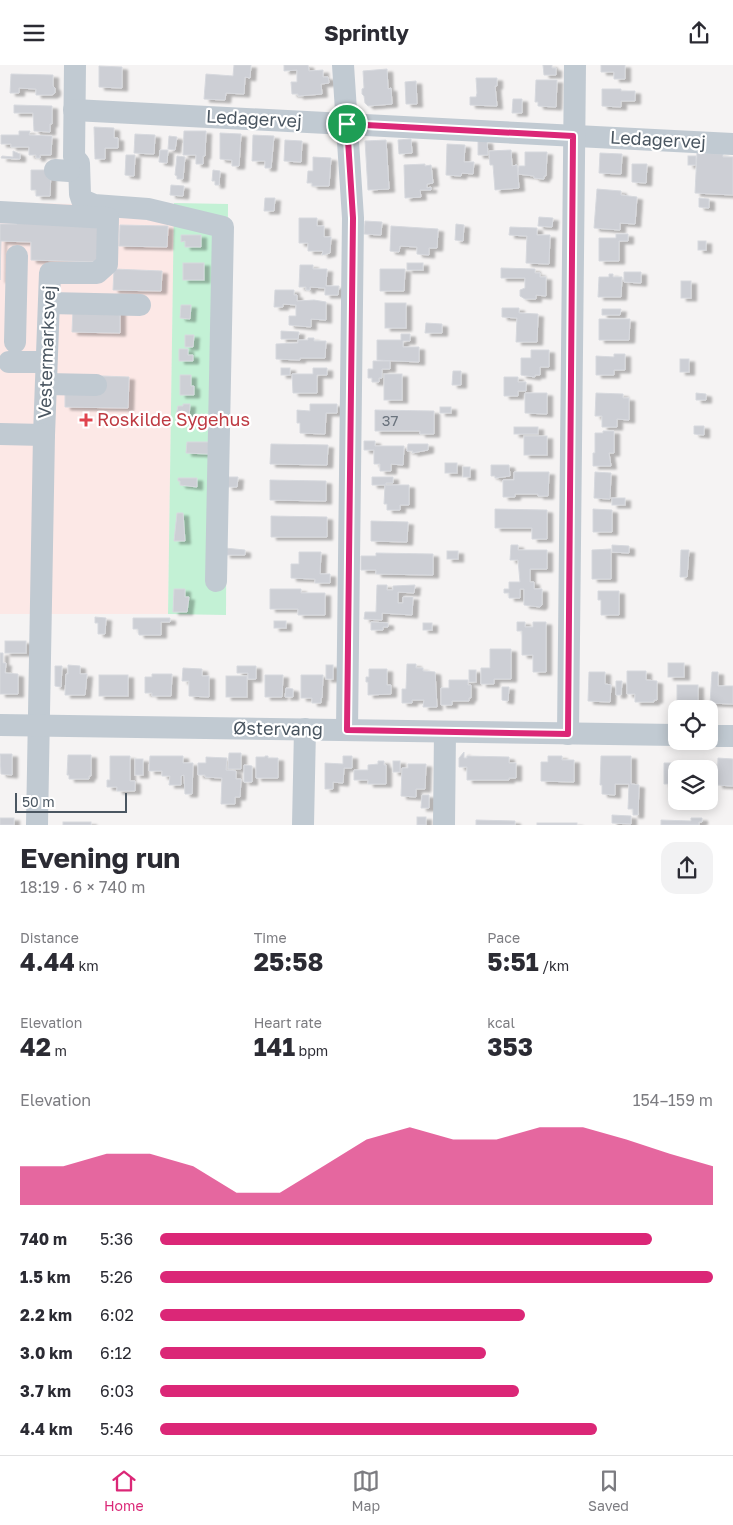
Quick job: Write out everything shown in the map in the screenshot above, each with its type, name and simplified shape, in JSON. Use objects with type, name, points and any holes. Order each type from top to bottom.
[{"type":"street","points":[[75,65],[74,110],[66,166],[79,163],[80,194],[82,200],[94,205],[148,209],[222,227],[216,581]]},
{"type":"street","points":[[343,65],[353,218],[347,730]]},
{"type":"street","points":[[568,734],[575,65]]},
{"type":"street","name":"Ledagervej","points":[[74,110],[733,143]]},
{"type":"street","name":"Vestermarksvej","points":[[0,212],[108,218],[107,264],[97,273],[50,273],[44,435],[37,825]]},
{"type":"street","points":[[17,256],[12,352],[46,373],[96,385]]},
{"type":"street","points":[[16,295],[49,300],[140,305]]},
{"type":"street","name":"Vestermarksvej","points":[[0,434],[44,435]]},
{"type":"street","name":"Østervang","points":[[0,725],[668,735]]},
{"type":"street","points":[[303,825],[305,729]]},
{"type":"street","points":[[444,825],[445,732]]},
{"type":"street","points":[[718,735],[733,736]]},
{"type":"shaded area","name":"Roskilde Sygehus","points":[[0,202],[71,204],[174,225],[168,614],[0,614]]},
{"type":"green space","points":[[174,203],[228,204],[226,615],[168,614]]},
{"type":"building","points":[[234,65],[251,65],[250,78],[245,77],[244,94],[226,93],[225,100],[204,99],[206,74],[233,76]]},
{"type":"building","points":[[284,65],[308,65],[309,71],[323,70],[323,77],[328,77],[329,83],[321,84],[322,94],[298,96],[298,94],[292,94],[291,82],[297,82],[297,70],[284,71]]},
{"type":"building","points":[[543,65],[552,65],[552,68],[556,68],[556,75],[544,75]]},
{"type":"building","points":[[601,65],[625,65],[625,79],[614,79],[614,72],[601,72]]},
{"type":"building","points":[[99,66],[122,67],[122,88],[99,87]]},
{"type":"building","points":[[387,69],[388,89],[391,88],[392,104],[368,106],[362,94],[362,89],[364,88],[363,71]]},
{"type":"building","points":[[11,74],[53,75],[55,93],[52,95],[36,95],[36,89],[19,88],[19,93],[10,93]]},
{"type":"building","points":[[476,78],[497,78],[497,86],[495,86],[497,106],[470,105],[470,97],[476,97],[477,93]]},
{"type":"building","points":[[536,80],[557,80],[556,107],[538,106],[538,102],[535,102]]},
{"type":"building","points":[[416,81],[417,104],[406,104],[405,82]]},
{"type":"building","points":[[602,89],[635,91],[635,101],[621,101],[621,107],[602,106]]},
{"type":"building","points":[[513,99],[522,99],[522,113],[512,113]]},
{"type":"building","points":[[14,105],[52,106],[50,132],[34,131],[33,113],[14,113]]},
{"type":"building","points":[[94,127],[114,128],[114,138],[118,138],[118,148],[105,148],[105,159],[95,159]]},
{"type":"building","points":[[19,131],[30,131],[29,135],[52,136],[51,155],[40,155],[40,158],[36,158],[36,155],[29,155],[29,147],[11,147],[11,144],[1,144],[1,135],[19,135]]},
{"type":"building","points":[[184,131],[206,131],[203,164],[196,164],[196,155],[183,155]]},
{"type":"building","points":[[220,133],[241,134],[239,166],[232,166],[232,160],[220,159]]},
{"type":"building","points":[[135,134],[155,135],[154,154],[134,153]]},
{"type":"building","points":[[253,135],[274,136],[271,168],[265,168],[265,161],[252,161]]},
{"type":"building","points":[[169,136],[177,137],[175,150],[168,149]]},
{"type":"building","points":[[411,139],[412,153],[399,154],[398,140]]},
{"type":"building","points":[[285,140],[302,141],[301,162],[284,161]]},
{"type":"building","points":[[386,140],[389,189],[368,190],[365,141]]},
{"type":"building","points":[[478,141],[487,141],[488,155],[478,155]]},
{"type":"building","points":[[447,144],[465,145],[464,162],[474,162],[473,174],[462,173],[461,176],[446,175]]},
{"type":"building","points":[[160,150],[168,150],[167,163],[159,162]]},
{"type":"building","points":[[511,150],[512,166],[517,165],[519,188],[495,190],[493,165],[490,165],[489,151]]},
{"type":"building","points":[[13,151],[20,154],[20,159],[1,158],[2,156],[13,157]]},
{"type":"building","points":[[525,152],[547,152],[546,176],[544,176],[544,179],[518,174],[519,166],[525,166]]},
{"type":"building","points":[[600,153],[622,154],[621,174],[599,173]]},
{"type":"building","points":[[697,153],[723,154],[723,157],[733,157],[733,195],[695,193]]},
{"type":"building","points":[[126,155],[135,155],[134,176],[125,175]]},
{"type":"building","points":[[177,156],[185,157],[183,179],[177,179],[175,175]]},
{"type":"building","points":[[688,156],[696,156],[696,165],[688,165]]},
{"type":"building","points":[[313,157],[331,158],[329,186],[312,186],[312,183],[307,183],[308,171],[313,171]]},
{"type":"building","points":[[425,164],[425,166],[431,165],[433,183],[427,184],[427,188],[431,187],[431,190],[420,190],[421,197],[405,198],[404,165]]},
{"type":"building","points":[[632,164],[647,164],[646,183],[632,182]]},
{"type":"building","points":[[31,170],[51,170],[50,196],[36,196],[36,190],[31,190]]},
{"type":"building","points":[[213,170],[220,171],[219,185],[215,185],[215,181],[212,181]]},
{"type":"building","points":[[171,185],[184,186],[183,196],[170,195]]},
{"type":"building","points":[[597,189],[621,191],[621,195],[637,197],[635,224],[620,223],[620,230],[594,228]]},
{"type":"building","points":[[265,198],[275,198],[274,211],[264,211]]},
{"type":"building","points":[[699,198],[709,199],[709,208],[699,207]]},
{"type":"building","points":[[539,217],[553,218],[552,227],[538,226]]},
{"type":"building","points":[[17,218],[99,225],[99,262],[31,260],[31,242],[1,241],[0,280],[0,224],[17,224]]},
{"type":"building","points":[[299,218],[317,218],[317,226],[324,226],[324,237],[331,237],[330,253],[322,255],[323,251],[308,251],[308,243],[299,243]]},
{"type":"building","points":[[365,221],[382,222],[381,235],[364,234]]},
{"type":"building","points":[[456,224],[464,225],[463,241],[455,240]]},
{"type":"building","points":[[120,225],[168,226],[167,247],[119,246]]},
{"type":"building","points":[[391,226],[438,229],[437,248],[429,248],[429,255],[417,254],[417,247],[400,246],[399,252],[390,251]]},
{"type":"building","points":[[510,227],[537,228],[537,235],[550,235],[549,264],[526,263],[527,236],[509,235]]},
{"type":"building","points":[[616,234],[628,234],[628,241],[619,241],[619,261],[599,261],[599,238],[616,238]]},
{"type":"building","points":[[181,235],[201,235],[201,247],[185,247],[185,241],[181,242]]},
{"type":"building","points":[[698,241],[706,241],[706,250],[698,250]]},
{"type":"building","points":[[183,263],[204,263],[204,280],[183,280]]},
{"type":"building","points":[[407,263],[423,263],[423,270],[407,270]]},
{"type":"building","points":[[300,265],[313,265],[313,269],[327,269],[326,286],[339,286],[338,295],[325,295],[325,288],[310,287],[310,290],[306,290],[306,287],[299,287]]},
{"type":"building","points":[[501,268],[535,269],[535,273],[540,273],[540,277],[546,277],[546,296],[536,295],[536,299],[525,299],[520,296],[520,290],[525,288],[525,278],[501,278]]},
{"type":"building","points":[[114,269],[162,271],[161,291],[113,290]]},
{"type":"building","points":[[380,269],[405,269],[404,291],[380,291]]},
{"type":"building","points":[[624,272],[641,272],[641,283],[624,282]]},
{"type":"building","points":[[609,274],[613,274],[613,277],[622,277],[621,297],[598,297],[599,277],[609,277]]},
{"type":"building","points":[[681,281],[691,281],[691,298],[681,298]]},
{"type":"building","points":[[275,290],[294,290],[294,295],[297,295],[297,301],[314,300],[326,302],[326,320],[311,319],[311,327],[289,325],[289,316],[296,316],[296,305],[283,304],[283,307],[274,307]]},
{"type":"building","points":[[385,303],[406,303],[406,328],[385,328]]},
{"type":"building","points":[[181,305],[191,305],[190,319],[180,318]]},
{"type":"building","points":[[73,308],[120,309],[120,333],[72,332]]},
{"type":"building","points":[[502,308],[519,308],[519,313],[538,314],[537,342],[516,342],[517,318],[502,317]]},
{"type":"building","points":[[602,309],[621,309],[620,315],[602,315]]},
{"type":"building","points":[[599,319],[630,319],[629,340],[599,340]]},
{"type":"building","points":[[426,323],[442,324],[442,333],[425,333]]},
{"type":"building","points":[[281,331],[299,332],[298,339],[281,339]]},
{"type":"building","points":[[401,334],[410,334],[410,341],[403,341],[403,347],[419,347],[419,362],[377,360],[377,340],[401,340]]},
{"type":"building","points":[[185,335],[194,335],[193,347],[185,347]]},
{"type":"building","points":[[308,338],[314,338],[314,341],[326,341],[325,358],[276,359],[276,344],[298,343],[298,340],[308,340]]},
{"type":"building","points":[[179,349],[188,349],[188,355],[193,355],[193,361],[179,361]]},
{"type":"building","points":[[531,350],[549,350],[549,367],[540,367],[540,375],[535,375],[535,377],[521,375],[521,358],[531,358]]},
{"type":"building","points":[[614,354],[625,354],[625,370],[614,370],[614,375],[596,375],[596,356],[614,357]]},
{"type":"building","points":[[680,359],[689,359],[689,372],[680,372]]},
{"type":"building","points":[[373,361],[390,361],[390,369],[382,369],[382,378],[379,378],[379,382],[372,382],[372,378],[368,378],[368,369],[373,369]]},
{"type":"building","points":[[281,368],[290,368],[290,375],[281,375]]},
{"type":"building","points":[[313,368],[327,368],[327,375],[317,375],[317,393],[293,393],[292,374],[313,374]]},
{"type":"building","points":[[453,371],[461,371],[461,385],[452,385]]},
{"type":"building","points":[[384,374],[402,374],[402,400],[384,400]]},
{"type":"building","points":[[180,375],[191,375],[191,386],[194,386],[194,395],[180,395]]},
{"type":"building","points":[[102,376],[129,377],[128,408],[65,407],[65,393]]},
{"type":"building","points":[[504,377],[518,377],[518,382],[526,382],[526,391],[518,391],[518,396],[504,396]]},
{"type":"building","points":[[525,393],[547,393],[547,414],[525,413]]},
{"type":"building","points":[[596,393],[623,394],[623,398],[629,398],[629,420],[617,419],[617,427],[602,427],[602,416],[595,416]]},
{"type":"building","points":[[696,393],[706,394],[706,400],[696,400]]},
{"type":"building","points":[[183,404],[190,404],[189,418],[176,416],[178,406],[183,406]]},
{"type":"building","points":[[310,404],[337,404],[337,413],[326,413],[325,434],[300,433],[300,423],[297,423],[297,410],[310,411]]},
{"type":"building","points":[[440,407],[451,407],[451,413],[440,413]]},
{"type":"building","points":[[375,410],[434,411],[434,434],[420,434],[420,431],[375,431]]},
{"type":"building","points":[[694,426],[704,426],[704,435],[694,434]]},
{"type":"building","points":[[514,427],[538,427],[538,434],[514,434]]},
{"type":"building","points":[[603,431],[614,431],[614,453],[609,453],[611,466],[593,466],[595,433],[603,433]]},
{"type":"building","points":[[524,436],[547,436],[547,455],[524,455]]},
{"type":"building","points":[[364,441],[375,441],[375,446],[404,446],[403,465],[391,464],[391,471],[380,471],[380,464],[374,464],[374,450],[364,450]]},
{"type":"building","points":[[187,442],[209,442],[208,454],[186,453]]},
{"type":"building","points":[[271,444],[328,445],[327,465],[270,464]]},
{"type":"building","points":[[408,444],[428,444],[428,450],[412,453],[413,451],[407,451]]},
{"type":"building","points":[[445,463],[457,463],[457,473],[445,473]]},
{"type":"building","points":[[491,465],[509,465],[510,476],[495,478],[495,476],[491,476]]},
{"type":"building","points":[[463,467],[470,467],[470,477],[463,477]]},
{"type":"building","points":[[514,472],[549,472],[548,496],[515,494],[515,497],[503,497],[503,480],[514,480]]},
{"type":"building","points":[[595,472],[611,473],[610,499],[594,498]]},
{"type":"building","points":[[227,477],[238,477],[237,487],[227,487]]},
{"type":"building","points":[[372,477],[393,477],[393,483],[386,483],[386,485],[409,485],[409,505],[400,505],[400,510],[387,510],[387,504],[384,504],[385,485],[372,485]]},
{"type":"building","points":[[178,478],[197,478],[197,487],[180,485]]},
{"type":"building","points":[[270,480],[326,481],[326,501],[270,500]]},
{"type":"building","points":[[612,498],[625,498],[625,505],[612,505]]},
{"type":"building","points":[[495,509],[547,510],[547,539],[532,539],[532,528],[495,528]]},
{"type":"building","points":[[593,509],[612,510],[612,532],[593,532]]},
{"type":"building","points":[[177,513],[183,513],[185,541],[174,541]]},
{"type":"building","points":[[271,516],[327,517],[327,537],[271,537]]},
{"type":"building","points":[[371,521],[408,522],[407,542],[371,541]]},
{"type":"building","points":[[511,545],[518,545],[518,550],[547,550],[547,569],[530,569],[530,582],[534,582],[534,589],[542,589],[542,605],[540,607],[524,605],[524,589],[520,589],[520,598],[509,598],[509,593],[504,593],[504,589],[509,589],[509,582],[520,582],[518,560],[510,560]]},
{"type":"building","points":[[612,545],[629,546],[629,553],[612,552]]},
{"type":"building","points":[[225,548],[245,550],[245,555],[225,555]]},
{"type":"building","points":[[611,549],[611,579],[592,579],[592,550]]},
{"type":"building","points":[[681,550],[689,550],[687,577],[680,577]]},
{"type":"building","points":[[447,551],[458,551],[458,559],[447,559]]},
{"type":"building","points":[[299,552],[321,552],[320,574],[330,574],[330,583],[315,583],[315,579],[291,578],[291,564],[299,564]]},
{"type":"building","points":[[376,553],[433,554],[433,575],[376,574],[376,570],[361,570],[361,556],[376,556]]},
{"type":"building","points":[[377,585],[387,585],[387,590],[393,590],[393,586],[415,585],[414,593],[398,592],[398,603],[403,603],[403,597],[413,597],[412,615],[382,613],[382,620],[364,619],[365,612],[376,612]]},
{"type":"building","points":[[174,589],[185,589],[185,597],[189,597],[187,612],[173,612]]},
{"type":"building","points":[[270,589],[301,589],[301,593],[325,593],[325,615],[298,615],[298,609],[270,609]]},
{"type":"building","points":[[598,591],[619,591],[619,615],[601,615],[601,600],[598,600]]},
{"type":"building","points":[[95,617],[106,618],[105,634],[98,634],[98,623],[95,623]]},
{"type":"building","points":[[133,618],[170,618],[170,622],[161,622],[161,635],[139,635],[138,629],[133,629]]},
{"type":"building","points":[[274,621],[286,621],[286,628],[274,628]]},
{"type":"building","points":[[371,622],[388,623],[388,627],[383,627],[383,630],[371,630]]},
{"type":"building","points":[[517,622],[525,622],[525,627],[533,627],[533,622],[546,622],[546,672],[533,672],[533,655],[522,655],[522,631],[517,631]]},
{"type":"building","points":[[423,623],[432,623],[432,630],[423,630]]},
{"type":"building","points":[[5,641],[26,641],[26,653],[5,653]]},
{"type":"building","points":[[490,649],[511,649],[511,679],[494,679],[494,684],[481,684],[481,668],[490,668]]},
{"type":"building","points":[[0,653],[3,653],[3,663],[6,663],[5,673],[18,674],[18,694],[0,694]]},
{"type":"building","points":[[668,663],[684,663],[684,677],[668,677]]},
{"type":"building","points":[[407,664],[416,664],[416,668],[423,668],[423,671],[435,672],[437,707],[423,707],[424,700],[412,700],[412,703],[402,703],[402,689],[406,689]]},
{"type":"building","points":[[68,665],[80,666],[80,674],[87,674],[85,695],[65,695]]},
{"type":"building","points":[[326,665],[333,665],[333,679],[326,679]]},
{"type":"building","points":[[55,666],[62,666],[61,687],[55,686]]},
{"type":"building","points":[[237,666],[256,666],[256,679],[248,679],[248,673],[237,673]]},
{"type":"building","points":[[183,668],[202,669],[202,676],[209,676],[209,697],[189,696],[189,681],[182,681]]},
{"type":"building","points":[[369,669],[387,669],[387,685],[391,685],[391,694],[368,695],[366,677],[369,677]]},
{"type":"building","points":[[469,670],[476,670],[476,682],[469,682]]},
{"type":"building","points":[[627,671],[646,671],[646,680],[657,681],[657,700],[654,700],[654,702],[635,702],[635,694],[627,694]]},
{"type":"building","points":[[589,672],[605,672],[605,684],[611,685],[610,702],[588,701]]},
{"type":"building","points":[[712,672],[718,672],[718,686],[733,686],[733,704],[718,703],[718,700],[710,700]]},
{"type":"building","points":[[152,674],[172,674],[171,696],[152,696],[152,693],[145,693],[145,677],[152,677]]},
{"type":"building","points":[[99,675],[128,675],[128,696],[99,696]]},
{"type":"building","points":[[265,675],[283,675],[282,697],[265,697]]},
{"type":"building","points":[[301,675],[323,675],[321,703],[312,703],[312,698],[301,698]]},
{"type":"building","points":[[226,676],[247,676],[247,697],[226,697]]},
{"type":"building","points":[[449,680],[468,680],[468,685],[471,685],[471,698],[469,698],[469,701],[452,701],[452,705],[441,705],[441,688],[449,688]]},
{"type":"building","points":[[616,681],[622,681],[621,695],[616,695]]},
{"type":"building","points":[[677,685],[698,685],[698,700],[677,700]]},
{"type":"building","points":[[502,687],[509,687],[508,701],[502,700]]},
{"type":"building","points":[[286,688],[293,689],[293,697],[285,697]]},
{"type":"building","points":[[464,752],[464,758],[467,758],[467,756],[509,757],[509,763],[516,763],[516,778],[509,778],[509,780],[467,780],[467,767],[459,767],[459,758]]},
{"type":"building","points":[[229,753],[241,753],[241,769],[228,769]]},
{"type":"building","points":[[0,754],[12,754],[12,775],[1,774]]},
{"type":"building","points":[[68,755],[91,755],[91,776],[89,776],[89,779],[69,779],[69,775],[67,775]]},
{"type":"building","points":[[110,756],[130,756],[130,781],[135,781],[135,791],[117,791],[117,787],[107,787],[107,780],[110,780]]},
{"type":"building","points":[[150,756],[183,756],[183,763],[193,763],[192,794],[185,794],[184,775],[181,776],[181,785],[169,785],[170,776],[162,776],[162,771],[149,771]]},
{"type":"building","points":[[268,756],[268,758],[278,758],[278,778],[256,778],[256,757]]},
{"type":"building","points":[[343,756],[352,756],[352,768],[344,768],[343,783],[333,782],[333,789],[325,789],[325,763],[343,764]]},
{"type":"building","points":[[548,756],[562,756],[562,760],[574,760],[574,782],[541,781],[541,762],[548,762]]},
{"type":"building","points":[[601,756],[631,756],[631,784],[639,785],[638,815],[633,815],[633,809],[628,809],[629,784],[615,784],[615,795],[602,794],[602,785],[600,785]]},
{"type":"building","points":[[206,757],[227,758],[226,770],[236,771],[236,779],[241,779],[240,797],[235,797],[235,804],[221,804],[222,778],[198,775],[198,763],[206,763]]},
{"type":"building","points":[[718,758],[733,759],[733,786],[718,785]]},
{"type":"building","points":[[135,759],[143,759],[143,775],[135,775]]},
{"type":"building","points":[[378,761],[384,761],[384,765],[386,765],[386,784],[368,784],[368,780],[354,780],[354,770],[368,770],[368,765],[378,764]]},
{"type":"building","points":[[393,761],[400,761],[400,772],[393,772]]},
{"type":"building","points":[[664,763],[668,763],[668,784],[664,784]]},
{"type":"building","points":[[408,764],[426,764],[425,789],[416,789],[416,797],[401,796],[402,768],[408,768]]},
{"type":"building","points":[[244,765],[252,766],[252,782],[244,782]]},
{"type":"building","points":[[422,795],[429,795],[429,808],[421,808]]},
{"type":"building","points":[[612,815],[631,816],[631,824],[612,823]]},
{"type":"building","points":[[417,817],[426,817],[426,825],[417,825]]},
{"type":"building","points":[[0,818],[14,818],[14,825],[0,825]]},
{"type":"building","points":[[691,818],[702,818],[702,822],[699,822],[699,825],[661,825],[661,820],[691,821]]},
{"type":"building","points":[[476,820],[515,821],[515,825],[476,825]]},
{"type":"building","points":[[63,822],[91,822],[91,825],[63,825]]},
{"type":"building","points":[[537,823],[577,823],[577,825],[537,825]]},
{"type":"place","name":"Roskilde Sygehus","points":[[86,420]]},
{"type":"route","points":[[347,124],[573,136],[568,734],[347,730],[353,218],[347,124]]}]
